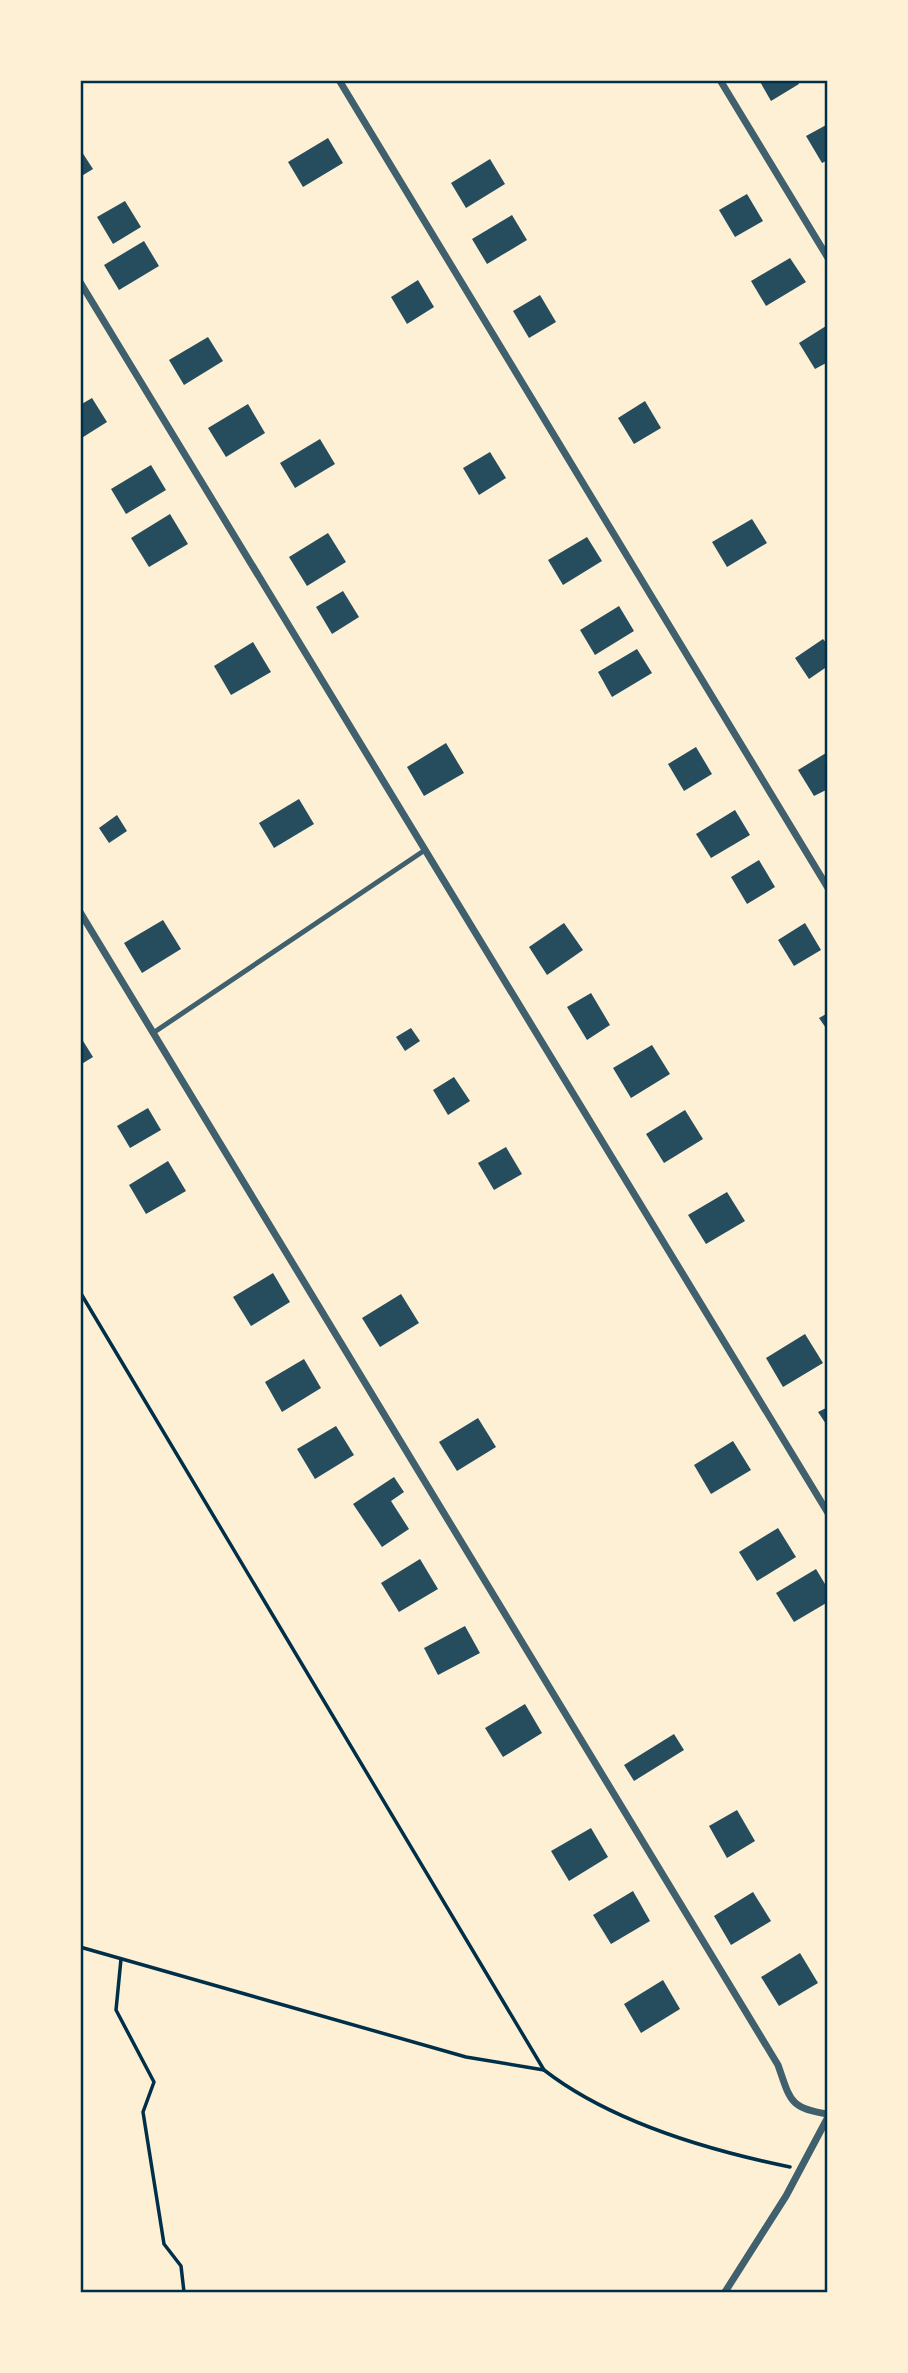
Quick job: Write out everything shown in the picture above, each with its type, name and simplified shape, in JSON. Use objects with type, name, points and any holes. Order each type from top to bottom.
[{"type":"street","points":[[339,80],[828,887]]},
{"type":"street","points":[[720,80],[828,258]]},
{"type":"street","points":[[80,282],[828,1513]]},
{"type":"street","points":[[80,912],[778,2065],[790,2100],[801,2110],[828,2116],[786,2196],[725,2292]]},
{"type":"lane","points":[[153,1032],[425,850]]},
{"type":"path","points":[[80,1292],[544,2070],[568,2090],[620,2117],[755,2160],[798,2169]]},
{"type":"path","points":[[80,1947],[466,2057],[544,2070]]},
{"type":"path","points":[[121,1959],[116,2010],[154,2082],[143,2112],[164,2244],[181,2266],[184,2292]]},
{"type":"building","points":[[759,80],[797,80],[799,84],[771,101]]},
{"type":"building","points":[[828,124],[828,160],[822,163],[806,136]]},
{"type":"building","points":[[328,138],[343,163],[303,187],[288,162]]},
{"type":"building","points":[[80,149],[93,169],[80,177]]},
{"type":"building","points":[[490,159],[505,184],[466,208],[451,183]]},
{"type":"building","points":[[747,194],[763,221],[735,237],[719,210]]},
{"type":"building","points":[[125,201],[141,227],[113,244],[97,217]]},
{"type":"building","points":[[512,215],[527,240],[487,264],[472,239]]},
{"type":"building","points":[[144,241],[159,266],[119,290],[104,265]]},
{"type":"building","points":[[790,258],[806,282],[766,306],[751,281]]},
{"type":"building","points":[[418,280],[434,307],[407,324],[391,297]]},
{"type":"building","points":[[540,295],[556,322],[529,338],[513,311]]},
{"type":"building","points":[[826,326],[828,362],[815,369],[799,343]]},
{"type":"building","points":[[208,337],[223,361],[184,385],[169,360]]},
{"type":"building","points":[[92,398],[107,422],[80,439],[80,405]]},
{"type":"building","points":[[645,401],[661,428],[634,444],[618,418]]},
{"type":"building","points":[[248,404],[265,433],[226,457],[208,428]]},
{"type":"building","points":[[320,439],[335,464],[295,488],[280,463]]},
{"type":"building","points":[[490,452],[506,478],[479,495],[463,468]]},
{"type":"building","points":[[151,465],[166,490],[126,514],[111,489]]},
{"type":"building","points":[[170,514],[188,544],[149,567],[131,538]]},
{"type":"building","points":[[752,519],[767,543],[727,567],[712,542]]},
{"type":"building","points":[[328,533],[346,562],[307,586],[289,557]]},
{"type":"building","points":[[587,537],[602,561],[563,585],[548,560]]},
{"type":"building","points":[[343,591],[359,617],[332,634],[316,607]]},
{"type":"building","points":[[619,606],[634,631],[595,655],[580,630]]},
{"type":"building","points":[[823,639],[828,645],[828,666],[809,679],[795,658]]},
{"type":"building","points":[[253,642],[271,672],[231,695],[214,666]]},
{"type":"building","points":[[637,649],[652,673],[612,697],[598,672]]},
{"type":"building","points":[[446,743],[464,773],[424,796],[407,767]]},
{"type":"building","points":[[696,747],[712,774],[684,791],[668,764]]},
{"type":"building","points":[[826,753],[828,789],[814,796],[798,770]]},
{"type":"building","points":[[299,799],[314,824],[274,848],[259,823]]},
{"type":"building","points":[[735,810],[750,835],[711,858],[696,834]]},
{"type":"building","points":[[117,815],[127,831],[109,843],[99,828]]},
{"type":"building","points":[[759,860],[775,887],[747,904],[731,877]]},
{"type":"building","points":[[163,920],[181,949],[142,973],[124,943]]},
{"type":"building","points":[[564,923],[583,950],[547,975],[529,947]]},
{"type":"building","points":[[805,923],[821,950],[794,966],[778,940]]},
{"type":"building","points":[[591,993],[610,1025],[587,1040],[567,1007]]},
{"type":"building","points":[[828,1013],[828,1031],[819,1018]]},
{"type":"building","points":[[411,1028],[420,1041],[405,1051],[396,1037]]},
{"type":"building","points":[[80,1036],[93,1057],[80,1065]]},
{"type":"building","points":[[652,1045],[670,1074],[631,1098],[613,1068]]},
{"type":"building","points":[[454,1077],[470,1101],[448,1115],[433,1090]]},
{"type":"building","points":[[148,1108],[161,1130],[130,1148],[117,1126]]},
{"type":"building","points":[[685,1110],[703,1139],[664,1163],[646,1134]]},
{"type":"building","points":[[506,1147],[522,1174],[494,1190],[478,1163]]},
{"type":"building","points":[[168,1161],[186,1191],[146,1214],[129,1185]]},
{"type":"building","points":[[727,1192],[745,1221],[706,1244],[688,1215]]},
{"type":"building","points":[[273,1273],[290,1302],[251,1326],[233,1297]]},
{"type":"building","points":[[401,1294],[419,1323],[380,1347],[362,1318]]},
{"type":"building","points":[[805,1334],[823,1363],[783,1387],[766,1358]]},
{"type":"building","points":[[304,1359],[321,1388],[282,1412],[265,1382]]},
{"type":"building","points":[[828,1407],[828,1427],[818,1412]]},
{"type":"building","points":[[478,1418],[496,1447],[457,1471],[439,1442]]},
{"type":"building","points":[[336,1426],[354,1455],[315,1479],[297,1449]]},
{"type":"building","points":[[733,1441],[751,1470],[711,1494],[694,1465]]},
{"type":"building","points":[[394,1477],[404,1492],[391,1501],[409,1529],[382,1547],[353,1504]]},
{"type":"building","points":[[778,1528],[796,1557],[757,1581],[739,1552]]},
{"type":"building","points":[[420,1559],[438,1589],[399,1612],[381,1583]]},
{"type":"building","points":[[816,1569],[828,1589],[828,1602],[794,1622],[776,1593]]},
{"type":"building","points":[[465,1626],[480,1653],[438,1675],[424,1648]]},
{"type":"building","points":[[525,1704],[542,1733],[503,1757],[485,1728]]},
{"type":"building","points":[[674,1734],[684,1750],[634,1781],[624,1765]]},
{"type":"building","points":[[737,1810],[755,1841],[727,1858],[709,1826]]},
{"type":"building","points":[[591,1828],[608,1857],[569,1881],[551,1851]]},
{"type":"building","points":[[633,1891],[650,1921],[611,1944],[593,1915]]},
{"type":"building","points":[[753,1892],[771,1921],[731,1945],[714,1916]]},
{"type":"building","points":[[800,1953],[818,1983],[779,2006],[761,1977]]},
{"type":"building","points":[[663,1980],[680,2009],[641,2033],[624,2004]]}]
